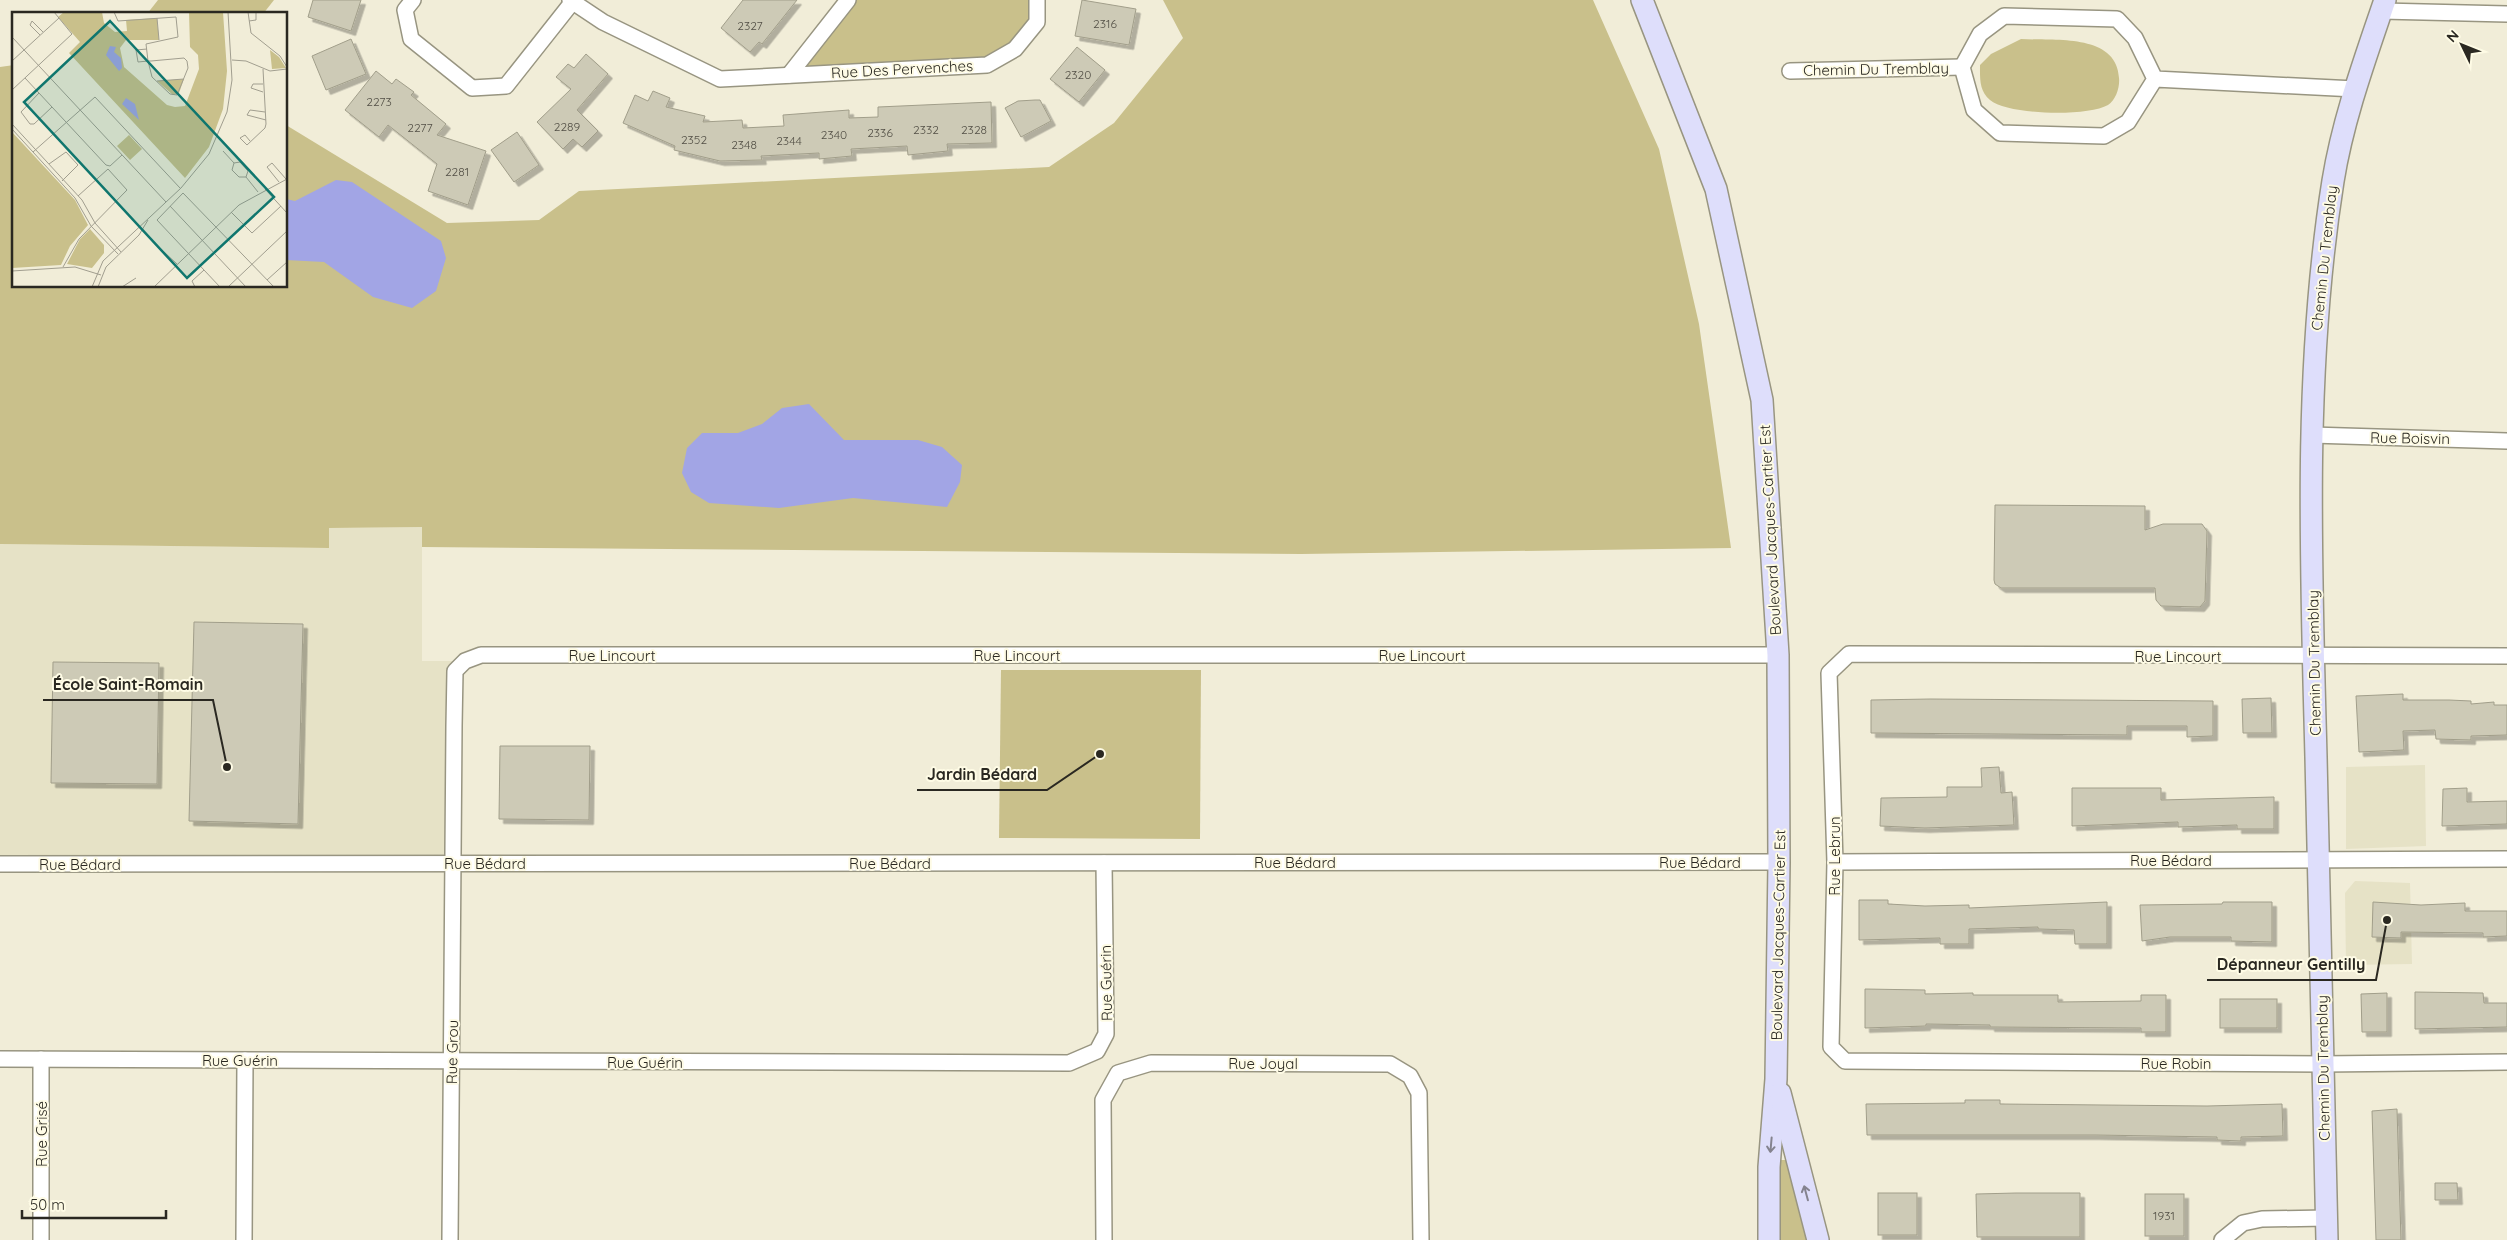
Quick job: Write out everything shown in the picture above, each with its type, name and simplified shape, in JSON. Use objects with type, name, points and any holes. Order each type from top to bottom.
[{"type":"main road","name":"Boulevard Jacques-Cartier Est","points":[[1642,0],[1716,189],[1762,400],[1778,655],[1779,862],[1776,1079],[1769,1167],[1769,1240]]},
{"type":"main road","name":"Chemin Du Tremblay","points":[[2327,1240],[2313,656],[2312,436],[2315,330],[2333,178],[2355,89],[2383,6]]},
{"type":"main road","name":"Boulevard Jacques-Cartier Est","points":[[1776,1079],[1818,1240]]},
{"type":"street","points":[[413,0],[405,10],[411,39],[472,88],[506,86],[572,1]]},
{"type":"street","points":[[789,75],[848,0]]},
{"type":"street","name":"Rue Des Pervenches","points":[[572,1],[603,22],[720,79],[986,65],[1015,49],[1037,22],[1037,0]]},
{"type":"street","points":[[2383,6],[2507,14]]},
{"type":"street","name":"Chemin Du Tremblay","points":[[2004,16],[2116,19],[2135,38],[2155,79],[2128,122],[2104,136],[2000,133],[1974,110],[1962,67],[1980,34],[2004,16]]},
{"type":"street","name":"Chemin Du Tremblay","points":[[1790,71],[1962,67]]},
{"type":"street","points":[[2155,79],[2355,89]]},
{"type":"street","name":"Rue Boisvin","points":[[2312,436],[2507,440]]},
{"type":"street","name":"Rue Lincourt","points":[[1849,654],[2507,656]]},
{"type":"street","name":"Rue Lebrun","points":[[1845,1061],[1831,1047],[1835,862],[1829,672],[1849,654]]},
{"type":"street","name":"Rue Lincourt","points":[[454,864],[455,671],[464,661],[481,655],[1778,655]]},
{"type":"street","name":"Rue Bédard","points":[[1835,862],[2507,859]]},
{"type":"street","name":"Rue Bédard","points":[[0,864],[1779,862]]},
{"type":"street","name":"Rue Guérin","points":[[0,1059],[1069,1063],[1097,1052],[1106,1034],[1104,863]]},
{"type":"street","name":"Rue Grou","points":[[450,1240],[454,864]]},
{"type":"street","name":"Rue Grisé","points":[[41,1059],[41,1240]]},
{"type":"street","points":[[244,1060],[244,1240]]},
{"type":"street","name":"Rue Robin","points":[[1845,1061],[2322,1064],[2507,1062]]},
{"type":"street","name":"Rue Joyal","points":[[1104,1240],[1103,1100],[1118,1073],[1151,1064],[1278,1063],[1390,1064],[1410,1076],[1419,1093],[1421,1240]]},
{"type":"street","points":[[2222,1240],[2243,1224],[2262,1218],[2327,1218]]},
{"type":"shaded area","points":[[158,0],[274,0],[265,12],[149,12]]},
{"type":"shaded area","points":[[848,0],[1037,0],[1037,22],[987,65],[789,75]]},
{"type":"shaded area","points":[[1163,0],[1593,0],[1659,149],[1699,324],[1731,548],[1301,554],[422,547],[422,527],[329,528],[329,548],[0,544],[0,67],[12,65],[12,288],[288,288],[288,126],[447,223],[539,220],[579,191],[1049,167],[1114,123],[1183,38]]},
{"type":"shaded area","points":[[2021,39],[2066,40],[2096,46],[2107,53],[2116,63],[2119,82],[2115,97],[2108,105],[2098,109],[2066,113],[2013,109],[1990,100],[1982,88],[1980,65],[1991,54]]},
{"type":"shaded area","points":[[422,527],[422,661],[465,661],[455,671],[454,863],[0,864],[0,544],[329,548],[329,528]]},
{"type":"shaded area","points":[[1001,670],[1201,670],[1200,839],[999,838]]},
{"type":"shaded area","points":[[2425,765],[2426,846],[2346,849],[2346,767]]},
{"type":"shaded area","points":[[2355,881],[2410,883],[2412,964],[2346,965],[2345,893]]},
{"type":"shaded area","points":[[1775,1160],[1786,1160],[1808,1240],[1778,1240]]},
{"type":"water","points":[[336,180],[352,182],[441,241],[446,258],[436,291],[412,308],[373,297],[324,262],[288,260],[288,199],[295,201]]},
{"type":"water","points":[[809,404],[844,440],[918,440],[942,447],[962,465],[960,482],[947,507],[853,498],[779,508],[709,503],[691,492],[682,473],[687,448],[702,433],[738,433],[762,424],[782,408]]},
{"type":"building","points":[[313,0],[361,0],[351,31],[308,17]]},
{"type":"building","points":[[743,0],[797,0],[762,44],[759,42],[750,52],[721,28]]},
{"type":"building","points":[[1082,0],[1136,9],[1129,45],[1075,36]]},
{"type":"building","points":[[351,39],[366,74],[326,90],[312,56]]},
{"type":"building","points":[[1077,47],[1105,70],[1079,102],[1050,79]]},
{"type":"building","points":[[586,54],[608,74],[577,110],[598,131],[582,147],[573,139],[563,149],[537,122],[571,89],[556,77],[568,64],[574,68]]},
{"type":"building","points":[[376,71],[392,84],[396,79],[414,92],[411,95],[446,124],[437,135],[486,151],[468,205],[428,191],[437,164],[388,125],[379,137],[345,110]]},
{"type":"building","points":[[653,91],[670,98],[666,107],[705,116],[703,122],[742,120],[743,128],[784,126],[783,115],[849,110],[849,118],[878,117],[878,107],[991,102],[992,143],[947,144],[948,151],[908,155],[907,146],[851,149],[852,156],[819,159],[819,153],[761,156],[762,160],[720,161],[674,150],[675,146],[623,123],[635,95],[648,101]]},
{"type":"building","points":[[1040,100],[1051,121],[1021,137],[1005,108],[1018,101]]},
{"type":"building","points":[[517,132],[539,165],[514,182],[491,150]]},
{"type":"building","points":[[1995,505],[2145,506],[2145,530],[2163,524],[2202,524],[2207,531],[2205,601],[2200,607],[2161,606],[2156,600],[2155,588],[2001,588],[1995,584],[1994,580]]},
{"type":"building","points":[[194,622],[303,624],[298,824],[189,821]]},
{"type":"building","points":[[53,662],[159,663],[157,784],[51,783]]},
{"type":"building","points":[[2403,694],[2403,700],[2471,701],[2471,704],[2494,702],[2494,705],[2507,705],[2507,735],[2471,736],[2471,740],[2436,739],[2435,730],[2403,731],[2404,750],[2359,752],[2356,696]]},
{"type":"building","points":[[2271,698],[2272,733],[2243,733],[2242,699]]},
{"type":"building","points":[[1871,700],[2213,701],[2213,736],[2187,737],[2187,726],[2127,726],[2127,735],[1871,733]]},
{"type":"building","points":[[500,746],[590,746],[589,820],[499,819]]},
{"type":"building","points":[[1999,767],[2001,793],[2012,792],[2014,825],[1925,828],[1880,826],[1881,798],[1947,797],[1947,787],[1982,787],[1981,768]]},
{"type":"building","points":[[2072,788],[2161,788],[2161,800],[2274,797],[2274,829],[2237,829],[2237,825],[2178,827],[2178,822],[2072,826]]},
{"type":"building","points":[[2467,788],[2467,802],[2507,801],[2507,824],[2442,826],[2443,789]]},
{"type":"building","points":[[1859,900],[1888,900],[1888,904],[1925,906],[1969,905],[1969,908],[2107,902],[2107,944],[2075,944],[2074,930],[2038,929],[2038,927],[1969,929],[1969,944],[1940,944],[1940,938],[1859,940]]},
{"type":"building","points":[[2223,902],[2272,902],[2272,942],[2231,941],[2231,937],[2170,937],[2142,941],[2140,905],[2222,904]]},
{"type":"building","points":[[2373,902],[2421,905],[2465,903],[2465,911],[2507,911],[2507,936],[2483,937],[2483,933],[2401,932],[2401,938],[2372,937]]},
{"type":"building","points":[[1865,989],[1925,990],[1925,994],[2058,995],[2058,1002],[2141,1001],[2141,995],[2166,995],[2166,1032],[2141,1032],[2141,1028],[1990,1027],[1990,1025],[1926,1024],[1926,1026],[1865,1028]]},
{"type":"building","points":[[2415,992],[2483,993],[2484,1003],[2507,1003],[2507,1027],[2415,1029]]},
{"type":"building","points":[[2387,993],[2387,1032],[2362,1032],[2361,994]]},
{"type":"building","points":[[2220,999],[2277,999],[2277,1028],[2220,1028]]},
{"type":"building","points":[[1965,1100],[2000,1100],[2000,1104],[2207,1106],[2282,1104],[2283,1136],[2241,1137],[2241,1141],[2217,1140],[2217,1137],[2095,1135],[1867,1135],[1866,1104],[1965,1103]]},
{"type":"building","points":[[2397,1109],[2401,1240],[2376,1240],[2372,1111]]},
{"type":"building","points":[[2435,1183],[2457,1183],[2458,1200],[2435,1200]]},
{"type":"building","points":[[1878,1193],[1917,1193],[1917,1235],[1878,1235]]},
{"type":"building","points":[[2080,1193],[2080,1237],[1977,1237],[1976,1194]]},
{"type":"building","points":[[2145,1194],[2184,1194],[2184,1236],[2145,1236]]},
{"type":"place","name":"Jardin Bédard","points":[[1100,754]]},
{"type":"place","name":"École Saint-Romain","points":[[227,767]]},
{"type":"place","name":"Dépanneur Gentilly","points":[[2387,920]]}]
